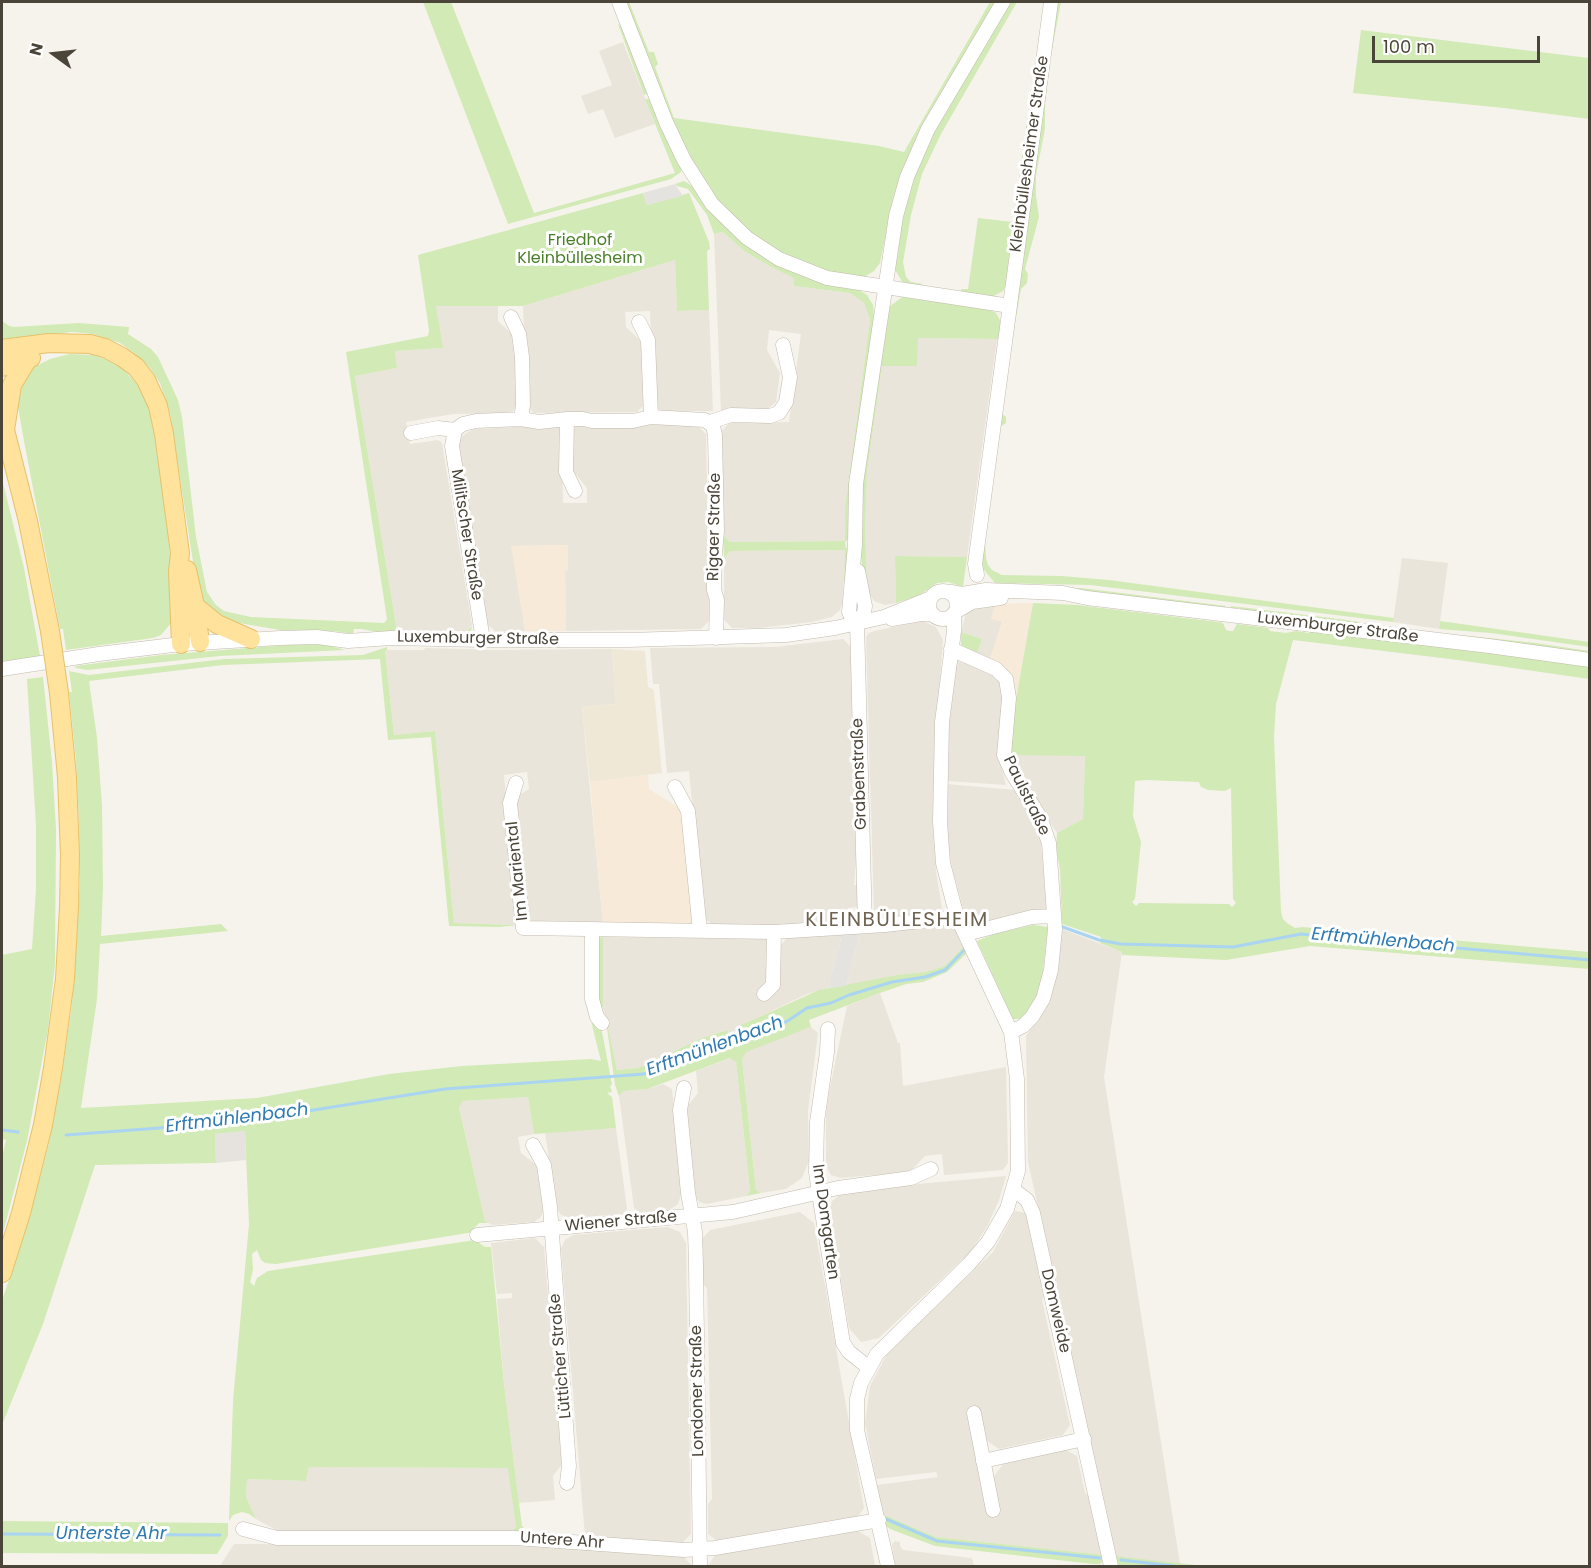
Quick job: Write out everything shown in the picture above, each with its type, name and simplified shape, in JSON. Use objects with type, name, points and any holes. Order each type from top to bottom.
[{"type":"main road","points":[[2,349],[49,343],[90,344],[114,352],[136,367],[152,389],[163,426],[180,553],[178,572],[181,644]]},
{"type":"main road","points":[[2,367],[53,351],[65,344]]},
{"type":"main road","points":[[2,1273],[21,1213],[43,1125],[63,998],[68,937],[70,855],[67,777],[59,693],[50,631],[28,521],[3,424],[12,385],[27,360]]},
{"type":"main road","points":[[180,553],[186,567],[195,606],[200,642]]},
{"type":"main road","points":[[195,606],[217,624],[251,639]]},
{"type":"street","points":[[620,2],[680,152],[699,186],[720,213],[757,246],[791,265],[827,278],[1010,306]]},
{"type":"street","name":"Grabenstraße","points":[[865,926],[857,623],[864,613],[865,606],[855,545],[855,503],[858,467],[884,288],[896,216],[912,163],[933,120],[1004,2]]},
{"type":"street","name":"Kleinbüllesheimer Straße","points":[[977,574],[975,564],[1051,2]]},
{"type":"street","points":[[511,317],[519,334],[522,357],[522,419]]},
{"type":"street","points":[[639,322],[648,340],[651,417]]},
{"type":"street","points":[[411,432],[438,428],[455,430],[458,426],[467,423],[522,419],[539,422],[567,419],[633,421],[651,417],[708,421],[731,415],[770,416],[779,413],[786,402],[790,377],[783,345]]},
{"type":"street","points":[[567,419],[566,472],[575,491]]},
{"type":"street","name":"Rigaer Straße","points":[[708,421],[715,435],[716,638]]},
{"type":"street","name":"Militscher Straße","points":[[455,430],[452,446],[483,640]]},
{"type":"street","name":"Luxemburger Straße","points":[[2,669],[181,644],[251,639],[317,637],[348,641],[391,638],[483,640],[716,638],[786,635],[884,617],[931,598],[940,591],[962,594],[986,590],[1042,592],[1590,660]]},
{"type":"street","points":[[888,1566],[859,1441],[856,1420],[859,1391],[868,1367],[884,1346],[981,1251],[1001,1221],[1014,1190],[1018,1171],[1017,1080],[1011,1032],[957,917],[943,863],[940,822],[942,722],[951,649],[946,615],[957,599],[951,592]]},
{"type":"street","name":"Luxemburger Straße","points":[[884,617],[894,619],[921,614],[946,615],[972,602],[1004,597],[1087,598]]},
{"type":"street","points":[[931,598],[929,606],[946,615]]},
{"type":"street","name":"Paulstraße","points":[[951,649],[996,669],[1003,675],[1009,698],[1004,755],[1012,773],[1045,828],[1052,864],[1055,922],[1051,970],[1043,999],[1028,1022],[1011,1032]]},
{"type":"street","name":"Im Mariental","points":[[516,783],[510,803],[523,928],[774,932],[957,917]]},
{"type":"street","points":[[675,787],[688,811],[700,931]]},
{"type":"street","points":[[969,940],[1012,921],[1032,917],[1055,922]]},
{"type":"street","points":[[592,930],[592,999],[597,1017],[602,1023]]},
{"type":"street","points":[[764,994],[773,985],[774,932]]},
{"type":"street","name":"Im Domgarten","points":[[828,1029],[817,1122],[816,1172],[843,1343],[849,1352],[868,1367]]},
{"type":"street","name":"Wiener Straße","points":[[684,1088],[680,1110],[692,1216]]},
{"type":"street","name":"Wiener Straße","points":[[533,1145],[544,1166],[551,1228]]},
{"type":"street","name":"Wiener Straße","points":[[477,1235],[733,1212],[873,1182],[911,1178],[931,1169]]},
{"type":"street","name":"Domweide","points":[[1014,1190],[1027,1200],[1034,1213],[1111,1566]]},
{"type":"street","name":"Londoner Straße","points":[[692,1216],[696,1265],[700,1566]]},
{"type":"street","name":"Lütticher Straße","points":[[551,1228],[569,1466],[567,1484]]},
{"type":"street","points":[[974,1413],[993,1510]]},
{"type":"street","points":[[983,1461],[1084,1439]]},
{"type":"street","name":"Untere Ahr","points":[[243,1529],[277,1538],[516,1538],[700,1549],[879,1521]]},
{"type":"shaded area","points":[[623,42],[655,124],[615,138],[603,109],[588,114],[581,96],[612,85],[599,51]]},
{"type":"shaded area","points":[[675,184],[683,196],[647,205],[643,193]]},
{"type":"shaded area","points":[[723,232],[744,251],[795,278],[795,286],[850,293],[864,303],[870,320],[845,507],[845,541],[730,542],[720,533],[719,434],[729,423],[789,422],[801,334],[769,330],[767,350],[780,373],[776,402],[767,410],[721,411],[714,234]]},
{"type":"shaded area","points":[[675,260],[677,311],[709,310],[713,411],[661,411],[654,405],[650,311],[625,312],[626,327],[641,341],[644,405],[637,412],[534,413],[527,407],[523,306]]},
{"type":"shaded area","points":[[436,306],[498,306],[498,321],[514,336],[517,407],[510,413],[453,414],[406,422],[410,444],[438,440],[442,443],[472,625],[466,632],[397,631],[355,376],[397,368],[395,351],[442,348]]},
{"type":"shaded area","points":[[917,338],[997,339],[967,557],[895,556],[896,603],[885,605],[874,601],[867,584],[865,528],[867,472],[882,365]]},
{"type":"shaded area","points":[[696,424],[706,434],[709,621],[701,629],[566,631],[565,571],[568,571],[568,545],[512,546],[525,631],[496,632],[487,624],[458,447],[462,436],[473,429],[557,425],[562,430],[563,503],[587,503],[587,488],[573,471],[572,431],[577,425]]},
{"type":"shaded area","points":[[568,545],[568,571],[565,571],[566,631],[525,631],[511,546]]},
{"type":"shaded area","points":[[846,550],[842,604],[840,610],[832,617],[812,622],[758,628],[732,628],[724,620],[724,558],[730,551]]},
{"type":"shaded area","points":[[1402,558],[1448,563],[1439,629],[1393,622]]},
{"type":"shaded area","points":[[1033,603],[1014,710],[1010,674],[1003,666],[990,659],[1002,622],[991,619],[995,604]]},
{"type":"shaded area","points":[[995,604],[1002,622],[990,659],[977,654],[982,639],[961,632],[966,613],[975,608]]},
{"type":"shaded area","points":[[923,621],[936,627],[943,640],[933,809],[936,872],[943,914],[883,921],[874,914],[866,637],[874,631]]},
{"type":"shaded area","points":[[843,639],[851,647],[856,862],[854,885],[857,885],[858,907],[848,908],[849,920],[777,926],[713,925],[703,917],[689,771],[667,773],[659,684],[653,684],[650,648],[775,647]]},
{"type":"shaded area","points":[[425,648],[612,649],[616,704],[582,707],[603,924],[536,925],[525,915],[514,805],[519,795],[529,789],[527,772],[504,775],[518,925],[454,923],[435,731],[394,735],[385,650],[424,650]]},
{"type":"shaded area","points":[[612,649],[645,651],[648,687],[654,690],[662,773],[590,782],[582,707],[616,704]]},
{"type":"shaded area","points":[[957,661],[997,676],[1002,683],[1004,712],[999,757],[1006,785],[947,781],[950,699]]},
{"type":"shaded area","points":[[1009,755],[1085,755],[1083,819],[1057,833],[1018,774]]},
{"type":"shaded area","points":[[648,775],[649,789],[684,811],[695,920],[691,925],[603,924],[590,782]]},
{"type":"shaded area","points":[[947,784],[1016,790],[1030,810],[1040,833],[1048,913],[971,927],[966,919],[948,844]]},
{"type":"shaded area","points":[[949,924],[959,933],[965,945],[945,966],[925,972],[897,975],[846,986],[860,931]]},
{"type":"shaded area","points":[[1062,929],[1122,952],[1104,1077],[1180,1564],[1115,1557],[1028,1162],[1026,1036],[1043,1010],[1056,977]]},
{"type":"shaded area","points":[[860,931],[846,986],[828,988],[841,939],[836,933]]},
{"type":"shaded area","points":[[836,933],[841,939],[828,988],[807,994],[740,1026],[741,1033],[729,1038],[726,1030],[702,1038],[638,1068],[617,1070],[602,1004],[603,937],[768,939],[767,999],[778,948],[788,937]]},
{"type":"shaded area","points":[[880,993],[898,1043],[900,1043],[903,1086],[1006,1067],[1008,1163],[1003,1170],[944,1175],[942,1154],[925,1156],[910,1172],[840,1178],[831,1175],[826,1166],[826,1115],[847,1006]]},
{"type":"shaded area","points":[[811,1027],[818,1033],[808,1111],[809,1161],[802,1178],[786,1189],[761,1193],[756,1190],[742,1059],[746,1051]]},
{"type":"shaded area","points":[[731,1058],[736,1062],[750,1191],[746,1196],[707,1204],[699,1202],[694,1194],[685,1109],[698,1093],[696,1071]]},
{"type":"shaded area","points":[[663,1084],[672,1089],[682,1192],[678,1204],[668,1211],[640,1213],[634,1208],[619,1096],[624,1091],[647,1089]]},
{"type":"shaded area","points":[[528,1097],[534,1134],[518,1137],[521,1153],[539,1167],[545,1207],[541,1217],[534,1222],[492,1225],[485,1221],[459,1106],[463,1101]]},
{"type":"shaded area","points":[[616,1128],[627,1209],[623,1214],[571,1218],[561,1215],[556,1207],[545,1132]]},
{"type":"shaded area","points":[[245,1131],[246,1160],[216,1163],[215,1134]]},
{"type":"shaded area","points":[[1006,1176],[999,1200],[987,1227],[970,1252],[879,1338],[861,1342],[849,1328],[829,1210],[832,1201],[840,1195],[874,1188]]},
{"type":"shaded area","points":[[1015,1211],[1027,1213],[1045,1295],[1042,1300],[1070,1425],[1063,1435],[999,1449],[986,1440],[979,1408],[968,1410],[989,1514],[1000,1512],[993,1478],[1003,1464],[1066,1450],[1077,1456],[1085,1493],[1090,1497],[1103,1555],[936,1537],[882,1514],[877,1485],[938,1477],[936,1472],[876,1479],[865,1423],[870,1386],[888,1352],[993,1252]]},
{"type":"shaded area","points":[[800,1212],[814,1223],[864,1508],[857,1518],[717,1541],[708,1534],[708,1504],[712,1499],[707,1288],[703,1284],[702,1239],[710,1230]]},
{"type":"shaded area","points":[[668,1227],[680,1232],[686,1243],[691,1534],[682,1543],[585,1536],[561,1249],[565,1240],[573,1235]]},
{"type":"shaded area","points":[[535,1238],[544,1247],[562,1464],[553,1476],[555,1500],[519,1503],[504,1384],[497,1299],[512,1298],[512,1293],[497,1294],[491,1243]]},
{"type":"shaded area","points":[[309,1467],[509,1468],[516,1527],[512,1531],[278,1531],[256,1519],[246,1497],[247,1479],[306,1481]]},
{"type":"shaded area","points":[[858,1531],[870,1538],[875,1566],[708,1566],[715,1555]]},
{"type":"shaded area","points":[[895,1541],[900,1542],[903,1550],[972,1558],[974,1566],[895,1566],[892,1544]]},
{"type":"shaded area","points":[[234,1544],[528,1545],[683,1556],[692,1566],[220,1566]]},
{"type":"green space","points":[[423,2],[451,2],[534,213],[675,173],[645,99],[651,99],[681,167],[681,172],[671,179],[508,224]]},
{"type":"green space","points":[[625,2],[629,2],[649,52],[654,52],[658,64],[655,67],[674,118],[879,146],[904,152],[990,2],[997,2],[890,215],[880,263],[874,271],[862,278],[830,273],[795,260],[757,239],[720,205],[698,174],[674,126]]},
{"type":"green space","points":[[1010,2],[1017,2],[941,134],[922,174],[911,215],[903,262],[906,277],[911,282],[923,284],[920,286],[903,283],[894,268],[898,234],[910,185],[926,146]]},
{"type":"green space","points":[[1044,2],[1047,2],[1008,282],[1003,291],[992,297],[961,293],[961,289],[968,289],[978,218],[1013,222]]},
{"type":"green space","points":[[1056,2],[1061,2],[1051,55],[1045,104],[1045,129],[1036,175],[1039,217],[1025,269],[1028,274],[1027,283],[1021,289],[1014,329],[1002,414],[1006,417],[1006,423],[1000,427],[985,542],[988,565],[1002,575],[1109,580],[1394,618],[1393,622],[1090,585],[995,583],[983,569],[981,561]]},
{"type":"green space","points":[[618,24],[623,26],[647,94],[644,95]]},
{"type":"green space","points":[[1361,30],[1589,58],[1589,119],[1353,93]]},
{"type":"green space","points":[[684,181],[692,186],[714,215],[833,284],[859,290],[867,295],[873,305],[874,318],[849,538],[845,542],[848,550],[848,586],[844,586],[845,550],[730,551],[724,558],[723,535],[730,542],[845,541],[845,507],[870,320],[864,303],[850,293],[794,286],[794,278],[744,251],[723,232],[714,234],[707,215],[688,189],[675,184]]},
{"type":"green space","name":"Friedhof Kleinbüllesheim","points":[[643,193],[647,205],[689,193],[709,242],[710,249],[707,251],[709,310],[677,311],[675,260],[523,306],[436,306],[443,348],[395,351],[397,368],[355,376],[397,631],[466,632],[472,626],[471,632],[466,635],[383,633],[361,629],[354,629],[353,634],[334,631],[286,631],[233,622],[211,613],[202,600],[194,568],[170,413],[160,383],[150,368],[120,343],[93,334],[72,332],[2,340],[2,321],[14,327],[79,323],[129,327],[128,334],[151,349],[158,357],[178,400],[196,537],[207,592],[216,605],[224,611],[251,617],[384,623],[387,619],[346,352],[428,336],[418,255]]},
{"type":"green space","points":[[902,297],[989,309],[996,313],[1001,322],[1000,341],[997,339],[918,338],[917,366],[882,366],[867,472],[865,528],[867,584],[863,576],[861,554],[861,497],[889,307]]},
{"type":"green space","points":[[70,354],[93,355],[123,369],[137,384],[148,405],[156,439],[168,533],[172,578],[172,622],[161,635],[153,638],[66,650],[24,441],[18,395],[20,386],[32,368],[50,359]]},
{"type":"green space","points":[[2,479],[24,568],[40,656],[2,663]]},
{"type":"green space","points":[[895,556],[967,557],[963,587],[948,582],[937,583],[918,596],[896,603]]},
{"type":"green space","points":[[1060,588],[1081,588],[1226,606],[1226,609]]},
{"type":"green space","points":[[1033,603],[1077,605],[1218,622],[1223,623],[1226,630],[1230,631],[1233,631],[1237,624],[1286,633],[1296,631],[1309,633],[1310,630],[1589,665],[1589,679],[1293,640],[1276,704],[1274,737],[1281,912],[1287,923],[1295,928],[1589,952],[1589,969],[1310,946],[1226,960],[1122,955],[1122,952],[1100,943],[1101,937],[1062,924],[1060,869],[1056,849],[1057,833],[1083,819],[1085,756],[1009,755],[1008,745]],"holes":[[[1135,781],[1199,782],[1201,787],[1208,790],[1225,791],[1231,788],[1233,899],[1236,903],[1232,907],[1229,904],[1139,903],[1136,906],[1132,902],[1135,899],[1141,842],[1133,816]]]},
{"type":"green space","points":[[1231,606],[1340,619],[1359,622],[1362,625],[1240,611],[1240,608],[1231,610]]},
{"type":"green space","points":[[1440,621],[1589,642],[1589,647],[1491,633],[1439,629]]},
{"type":"green space","points":[[961,632],[982,639],[977,654],[961,645]]},
{"type":"green space","points":[[1459,636],[1536,643],[1589,651],[1589,654]]},
{"type":"green space","points":[[311,643],[345,650],[220,656],[87,670],[75,666],[161,655]]},
{"type":"green space","points":[[387,647],[385,650],[394,735],[435,731],[454,923],[518,925],[449,926],[431,737],[388,740],[380,659],[223,665],[89,681],[97,738],[102,805],[101,936],[221,924],[228,931],[100,944],[97,999],[81,1108],[257,1098],[389,1074],[462,1066],[591,1059],[601,1061],[590,1017],[601,1027],[612,1085],[610,1086],[612,1092],[607,1093],[612,1097],[616,1128],[534,1134],[528,1097],[463,1101],[459,1107],[485,1221],[489,1223],[479,1223],[474,1228],[474,1232],[276,1264],[265,1263],[261,1260],[257,1250],[252,1254],[253,1270],[250,1282],[254,1286],[257,1278],[268,1271],[475,1240],[485,1247],[491,1247],[504,1384],[519,1503],[522,1526],[528,1532],[512,1531],[516,1527],[508,1468],[309,1467],[306,1481],[247,1479],[246,1497],[256,1519],[242,1512],[233,1515],[229,1521],[233,1401],[249,1224],[245,1131],[215,1134],[216,1163],[95,1165],[43,1324],[2,1425],[2,1301],[32,1208],[49,1143],[72,1004],[80,881],[76,761],[69,671],[89,675],[224,659],[363,655]]},
{"type":"green space","points":[[43,677],[56,829],[55,964],[48,1029],[27,1141],[2,1237],[2,1157],[6,1140],[2,1139],[2,955],[32,949],[36,889],[36,826],[27,679]]},
{"type":"green space","points":[[1033,925],[1048,927],[1042,979],[1038,994],[1023,1019],[1013,1019],[977,941],[994,934]]},
{"type":"green space","points":[[603,937],[603,1007],[601,1008],[596,997],[597,938]]},
{"type":"green space","points":[[965,945],[968,952],[947,972],[923,982],[906,984],[880,993],[809,1020],[811,1027],[746,1052],[742,1059],[749,1125],[756,1190],[761,1193],[746,1196],[750,1191],[736,1062],[730,1058],[647,1089],[624,1091],[619,1096],[615,1085],[605,1014],[617,1070],[638,1068],[702,1038],[727,1030],[729,1038],[741,1033],[739,1026],[819,990],[925,972],[945,966]]},
{"type":"green space","points":[[882,1514],[936,1537],[1105,1555],[1100,1564],[1093,1564],[935,1546],[890,1529],[886,1526]]},
{"type":"green space","points":[[2,1521],[228,1523],[228,1536],[217,1554],[2,1553]]},
{"type":"green space","points":[[1114,1556],[1205,1566],[1120,1566],[1117,1565]]},
{"type":"waterway","name":"Erftmühlenbach","points":[[1060,926],[1099,940],[1121,944],[1233,947],[1301,934],[1590,960]]},
{"type":"waterway","name":"Erftmühlenbach","points":[[66,1135],[239,1122],[445,1089],[644,1074],[695,1050],[741,1039],[763,1028],[786,1022],[807,1008],[831,1003],[892,982],[925,977],[945,970],[967,947]]},
{"type":"waterway","name":"Erftmühlenbach","points":[[2,1130],[18,1132]]},
{"type":"waterway","name":"Unterste Ahr","points":[[886,1519],[937,1541],[1100,1558]]},
{"type":"waterway","name":"Unterste Ahr","points":[[2,1534],[220,1535]]},
{"type":"waterway","name":"Unterste Ahr","points":[[1121,1560],[1174,1566]]},
{"type":"district","name":"KLEINBÜLLESHEIM","points":[[897,921]]}]
